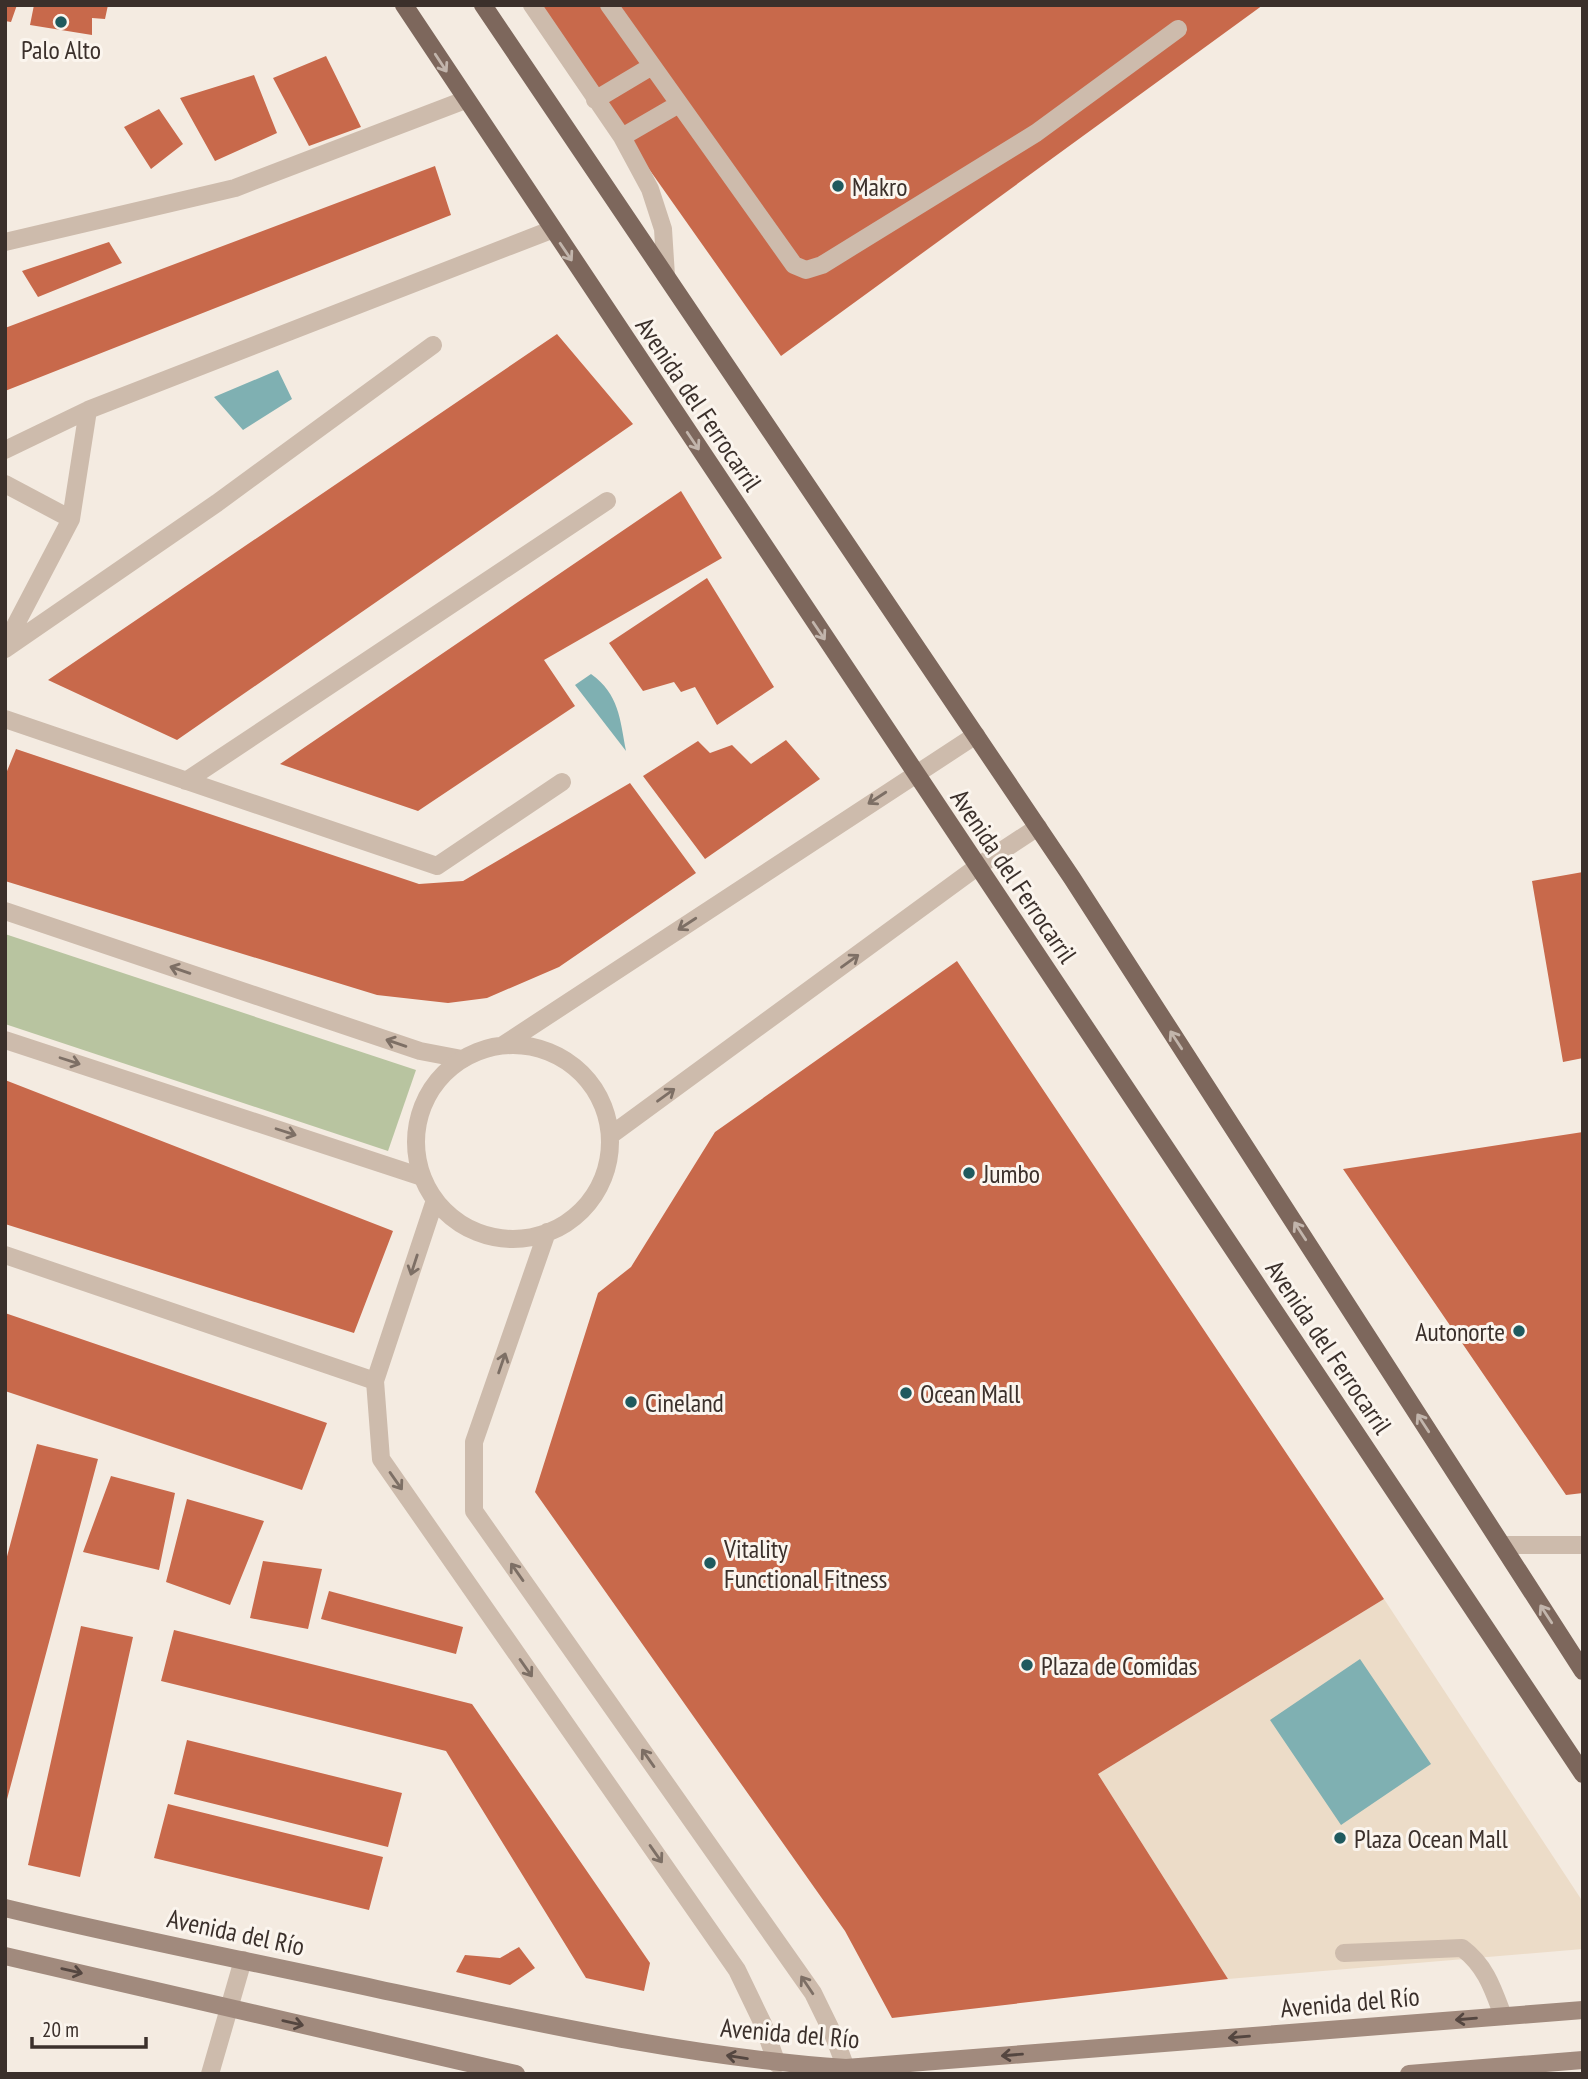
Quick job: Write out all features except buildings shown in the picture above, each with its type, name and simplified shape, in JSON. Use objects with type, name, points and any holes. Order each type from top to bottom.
[{"type":"main road","name":"Avenida del Ferrocarril","points":[[404,5],[551,230],[1583,1774]]},
{"type":"main road","name":"Avenida del Ferrocarril","points":[[483,5],[1038,827],[1583,1671]]},
{"type":"main road","name":"Avenida del Río","points":[[5,1908],[107,1933],[594,2036],[777,2064],[846,2068],[1583,2010]]},
{"type":"main road","points":[[5,1956],[516,2074]]},
{"type":"main road","points":[[1409,2074],[1583,2060]]},
{"type":"street","points":[[531,5],[622,137],[650,189],[663,229],[666,276]]},
{"type":"street","points":[[609,5],[794,265],[806,270],[822,265],[1036,133],[1178,29]]},
{"type":"street","points":[[595,100],[652,66]]},
{"type":"street","points":[[5,242],[235,188],[465,100]]},
{"type":"street","points":[[622,137],[679,104]]},
{"type":"street","points":[[5,450],[88,410],[551,230]]},
{"type":"street","points":[[5,647],[217,503],[433,345]]},
{"type":"street","points":[[5,647],[71,519],[88,410]]},
{"type":"street","points":[[5,484],[71,519]]},
{"type":"street","points":[[186,780],[607,501]]},
{"type":"street","points":[[5,719],[437,866],[562,782]]},
{"type":"street","points":[[503,1045],[976,735]]},
{"type":"street","points":[[611,1135],[977,867],[1038,827]]},
{"type":"street","points":[[5,911],[420,1051],[462,1059]]},
{"type":"street","points":[[5,1040],[422,1177]]},
{"type":"street","points":[[503,1045],[534,1047],[563,1058],[587,1078],[603,1105],[611,1135],[607,1166],[596,1194],[574,1217],[547,1233],[517,1239],[486,1235],[458,1222],[435,1200],[422,1177],[416,1150],[417,1123],[426,1098],[441,1076],[462,1059],[503,1045]]},
{"type":"street","points":[[435,1200],[375,1381],[381,1459],[737,1970],[763,2024],[777,2064]]},
{"type":"street","points":[[547,1233],[474,1442],[474,1511],[813,1993],[846,2068]]},
{"type":"street","points":[[5,1255],[375,1381]]},
{"type":"street","points":[[1502,1545],[1583,1545]]},
{"type":"street","points":[[1344,1953],[1462,1948],[1475,1958],[1488,1977],[1503,2016]]},
{"type":"street","points":[[210,2074],[243,1960]]},
{"type":"green space","points":[[5,934],[416,1070],[388,1151],[5,1024]]},
{"type":"shaded area","name":"Plaza Ocean Mall","points":[[1384,1599],[1583,1902],[1583,1949],[1228,1979],[1098,1774]]},
{"type":"water","points":[[278,370],[292,399],[243,430],[214,397]]},
{"type":"water","points":[[591,674],[613,699],[620,718],[626,751],[575,685]]},
{"type":"water","points":[[1360,1659],[1431,1764],[1341,1825],[1270,1720]]},
{"type":"place","name":"Palo Alto","points":[[61,22]]},
{"type":"place","name":"Makro","points":[[838,186]]},
{"type":"place","name":"Jumbo","points":[[969,1173]]},
{"type":"place","name":"Autonorte","points":[[1519,1331]]},
{"type":"place","name":"Ocean Mall","points":[[906,1393]]},
{"type":"place","name":"Cineland","points":[[631,1402]]},
{"type":"place","name":"Vitality Functional Fitness","points":[[710,1563]]},
{"type":"place","name":"Plaza de Comidas","points":[[1027,1665]]},
{"type":"place","name":"Plaza Ocean Mall","points":[[1340,1838]]}]
